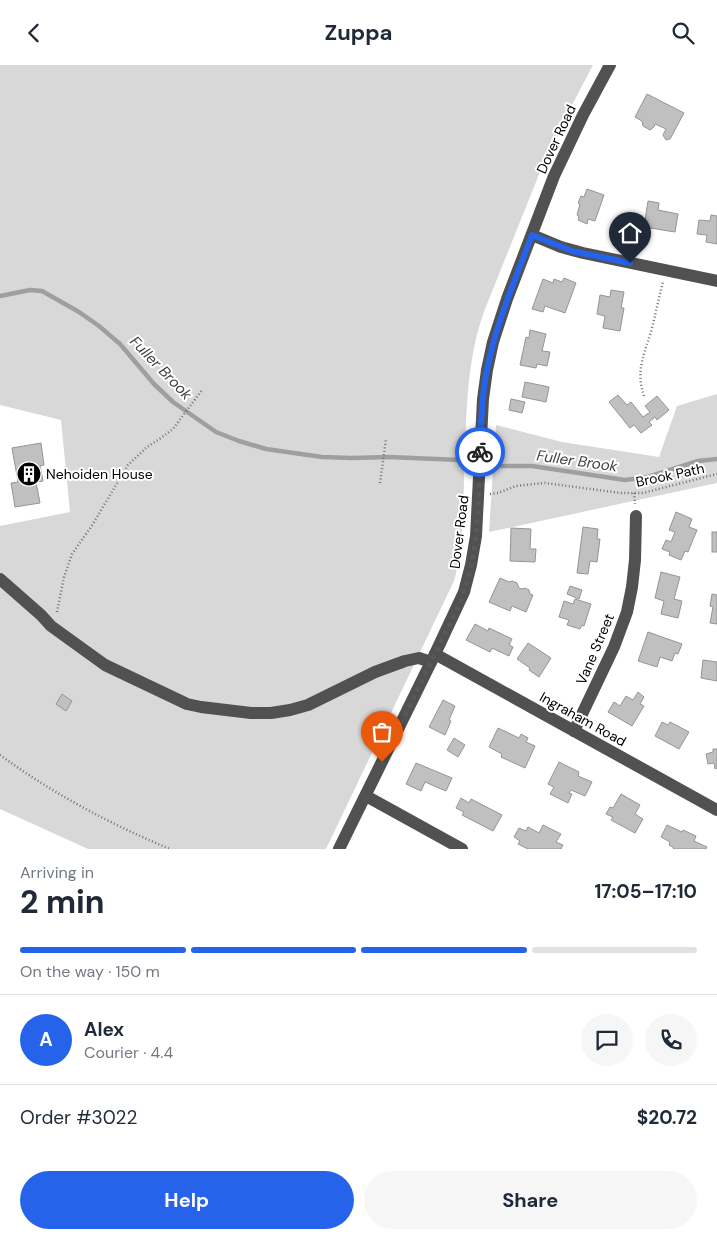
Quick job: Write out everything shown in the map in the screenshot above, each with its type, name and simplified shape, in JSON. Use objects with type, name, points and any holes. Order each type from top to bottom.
[{"type":"street","name":"Dover Road","points":[[339,849],[460,603],[468,579],[475,543],[484,384],[489,357],[502,313],[564,155],[610,65]]},
{"type":"street","points":[[532,235],[572,251],[717,281]]},
{"type":"street","name":"Vane Street","points":[[574,731],[612,653],[626,612],[635,560],[636,515]]},
{"type":"street","points":[[0,579],[56,630],[105,665],[186,704],[202,707],[261,713],[290,710],[308,705],[375,672],[405,661],[433,658]]},
{"type":"street","name":"Ingraham Road","points":[[433,658],[574,731],[717,810]]},
{"type":"street","points":[[366,795],[462,849]]},
{"type":"path","points":[[644,396],[640,380],[641,365],[654,321],[665,270]]},
{"type":"path","points":[[56,630],[57,612],[64,577],[72,554],[128,465],[147,447],[168,433],[202,390]]},
{"type":"path","points":[[380,483],[386,439]]},
{"type":"path","name":"Brook Path","points":[[479,494],[498,493],[516,486],[536,483],[621,493],[643,493],[717,474]]},
{"type":"path","points":[[0,755],[100,816],[170,849]]},
{"type":"shaded area","points":[[0,65],[593,65],[550,147],[485,309],[476,337],[468,394],[460,557],[454,581],[326,849],[88,849],[0,809],[0,526],[70,512],[61,420],[0,405]]},
{"type":"shaded area","points":[[717,394],[717,483],[489,532],[496,425],[562,442],[659,457],[677,406]]},
{"type":"building","points":[[647,94],[684,113],[670,139],[666,140],[663,135],[666,129],[655,124],[650,130],[643,126],[642,121],[635,117]]},
{"type":"building","points":[[587,189],[604,195],[595,221],[588,219],[587,224],[578,220],[579,216],[577,215],[580,204],[578,203],[581,196],[584,197]]},
{"type":"building","points":[[648,201],[659,203],[658,210],[678,214],[675,232],[644,227]]},
{"type":"building","points":[[711,215],[717,216],[717,244],[706,242],[707,235],[697,234],[699,220],[710,221]]},
{"type":"building","points":[[564,278],[576,283],[565,313],[545,306],[543,312],[532,309],[543,279],[553,283],[554,279],[562,282]]},
{"type":"building","points":[[611,290],[624,292],[621,308],[624,308],[620,331],[603,328],[605,316],[597,314],[600,295],[610,297]]},
{"type":"building","points":[[530,330],[546,334],[542,351],[550,352],[547,366],[537,364],[536,368],[520,365],[526,337],[529,338]]},
{"type":"building","points":[[525,382],[549,387],[546,402],[522,397]]},
{"type":"building","points":[[618,395],[627,405],[631,402],[643,417],[650,412],[645,406],[657,396],[669,410],[657,420],[655,417],[649,422],[652,425],[641,433],[634,425],[630,428],[609,402]]},
{"type":"building","points":[[511,399],[525,402],[522,413],[509,410]]},
{"type":"building","name":"Nehoiden House","points":[[41,443],[44,465],[40,466],[43,481],[36,482],[40,503],[15,507],[11,483],[18,482],[12,448]]},
{"type":"building","points":[[676,512],[692,519],[689,527],[697,530],[688,552],[685,551],[681,560],[669,555],[670,552],[662,549],[666,540],[671,542],[675,532],[669,530]]},
{"type":"building","points":[[583,527],[598,529],[597,539],[600,539],[597,562],[590,561],[588,574],[577,573]]},
{"type":"building","points":[[511,528],[531,529],[530,549],[536,549],[535,562],[510,561]]},
{"type":"building","points":[[712,532],[717,532],[717,552],[712,552]]},
{"type":"building","points":[[661,572],[680,577],[674,599],[682,601],[678,618],[661,614],[664,601],[655,598]]},
{"type":"building","points":[[500,578],[517,583],[519,588],[529,590],[530,594],[533,595],[526,612],[512,606],[510,611],[489,602]]},
{"type":"building","points":[[570,586],[582,590],[579,599],[567,594]]},
{"type":"building","points":[[712,594],[717,595],[717,624],[710,623],[713,607],[710,606]]},
{"type":"building","points":[[575,599],[591,604],[584,626],[582,625],[580,629],[567,625],[569,620],[559,617],[564,601],[573,604]]},
{"type":"building","points":[[475,624],[488,631],[489,628],[512,639],[509,645],[513,647],[509,656],[492,648],[490,652],[466,640]]},
{"type":"building","points":[[648,632],[682,644],[678,654],[675,653],[672,661],[660,657],[657,667],[638,661]]},
{"type":"building","points":[[528,643],[551,658],[539,677],[517,659]]},
{"type":"building","points":[[703,660],[717,662],[717,681],[701,678]]},
{"type":"building","points":[[638,692],[644,697],[640,704],[644,706],[632,726],[608,712],[614,702],[620,706],[626,696],[633,700]]},
{"type":"building","points":[[62,694],[72,701],[66,711],[56,704]]},
{"type":"building","points":[[443,700],[455,706],[445,735],[429,727]]},
{"type":"building","points":[[662,722],[668,725],[670,722],[689,732],[679,749],[655,736]]},
{"type":"building","points":[[498,728],[519,738],[521,734],[528,738],[526,742],[535,746],[525,768],[501,757],[502,754],[489,747]]},
{"type":"building","points":[[454,738],[465,745],[458,757],[447,750]]},
{"type":"building","points":[[713,749],[717,749],[717,768],[715,769],[714,763],[708,764],[706,754],[713,752]]},
{"type":"building","points":[[559,762],[579,772],[578,776],[592,782],[585,796],[571,790],[569,793],[572,794],[568,803],[550,794],[554,787],[548,784]]},
{"type":"building","points":[[416,763],[452,778],[446,791],[425,782],[421,791],[406,784]]},
{"type":"building","points":[[621,794],[640,805],[635,814],[643,819],[635,833],[611,820],[613,817],[606,814],[610,807],[613,808]]},
{"type":"building","points":[[461,798],[469,803],[471,799],[502,815],[493,831],[462,815],[464,812],[456,808]]},
{"type":"building","points":[[543,825],[561,834],[556,842],[563,845],[561,849],[528,849],[518,844],[520,841],[514,837],[519,828],[526,831],[528,827],[539,833]]},
{"type":"building","points":[[667,825],[696,836],[694,841],[707,847],[706,849],[673,849],[669,845],[670,842],[661,837]]},
{"type":"waterway","name":"Fuller Brook","points":[[0,296],[30,290],[42,291],[79,312],[120,344],[154,384],[173,402],[216,432],[239,441],[266,449],[322,457],[460,460]]},
{"type":"waterway","name":"Fuller Brook","points":[[491,466],[532,466],[625,480],[648,477],[698,461],[717,459]]},
{"type":"way so far","points":[[382,762],[460,603],[468,579],[476,536],[480,452]]},
{"type":"place","name":"Nehoiden House","points":[[29,474]]},
{"type":"route","points":[[480,452],[484,384],[489,357],[502,313],[532,235],[572,251],[630,263]]}]
